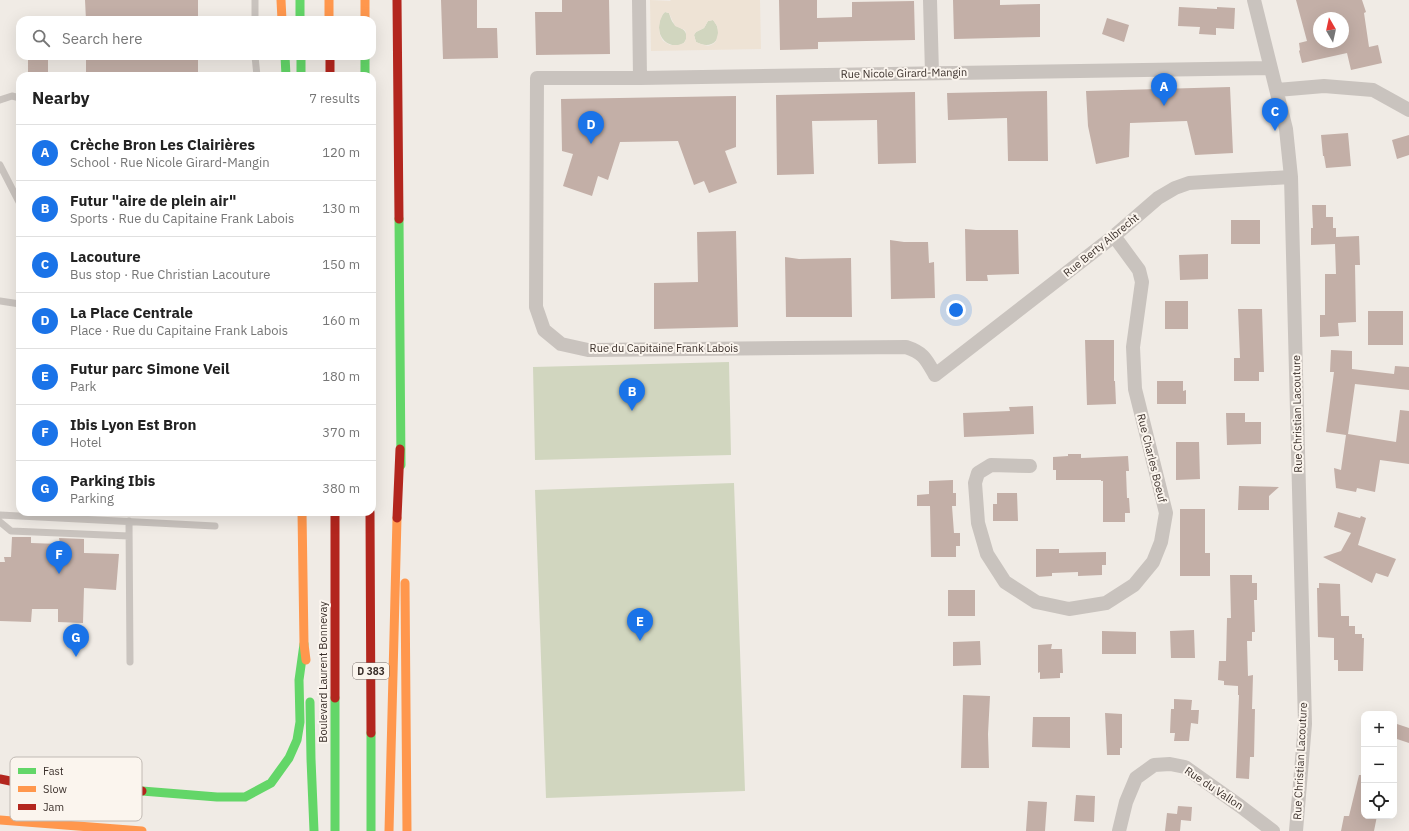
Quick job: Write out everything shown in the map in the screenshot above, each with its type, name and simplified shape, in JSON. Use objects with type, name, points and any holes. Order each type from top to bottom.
[{"type":"main road","points":[[281,0],[282,16]]},
{"type":"main road","points":[[300,0],[300,16]]},
{"type":"main road","points":[[329,0],[329,16]]},
{"type":"main road","points":[[365,0],[365,16]]},
{"type":"main road","points":[[397,0],[400,449],[405,583],[407,831]]},
{"type":"main road","points":[[285,60],[286,72]]},
{"type":"main road","points":[[301,60],[301,72]]},
{"type":"main road","points":[[330,60],[330,72]]},
{"type":"main road","points":[[365,60],[366,72]]},
{"type":"main road","points":[[389,831],[400,449]]},
{"type":"main road","points":[[302,516],[304,644],[308,675]]},
{"type":"main road","name":"Boulevard Laurent Bonnevay","points":[[334,516],[335,831]]},
{"type":"main road","name":"D 383","points":[[370,516],[372,831]]},
{"type":"main road","points":[[142,791],[217,797],[245,797],[271,783],[288,758],[297,740],[300,722],[299,680],[304,644]]},
{"type":"main road","points":[[309,691],[314,831]]},
{"type":"main road","points":[[0,780],[10,781]]},
{"type":"main road","points":[[0,820],[10,821]]},
{"type":"main road","points":[[13,821],[142,831]]},
{"type":"street","points":[[639,0],[640,78]]},
{"type":"street","points":[[930,0],[932,73]]},
{"type":"street","name":"Rue Christian Lacouture","points":[[1254,0],[1286,129],[1291,177],[1305,724],[1296,831]]},
{"type":"street","name":"Rue Nicole Girard-Mangin","points":[[537,78],[640,78],[1272,68]]},
{"type":"street","name":"Rue du Capitaine Frank Labois","points":[[537,78],[536,307],[544,330],[561,344],[588,350],[906,347],[917,351],[926,360],[935,375]]},
{"type":"street","points":[[1277,90],[1324,86],[1373,90],[1409,110]]},
{"type":"street","name":"Rue Berty Albrecht","points":[[935,375],[1114,236],[1158,198],[1175,188],[1189,183],[1291,177]]},
{"type":"street","name":"Rue Charles Boeuf","points":[[1030,466],[991,465],[978,473],[975,483],[978,523],[987,554],[1005,582],[1036,602],[1069,609],[1106,603],[1134,585],[1153,562],[1161,542],[1166,513],[1135,389],[1133,347],[1142,282],[1139,270],[1114,236]]},
{"type":"street","name":"Rue du Vallon","points":[[1119,831],[1126,802],[1136,778],[1154,766],[1170,764],[1185,767],[1273,831]]},
{"type":"lane","points":[[255,0],[255,16]]},
{"type":"lane","points":[[255,60],[256,72]]},
{"type":"lane","points":[[0,100],[12,96],[16,97]]},
{"type":"lane","points":[[0,165],[16,196]]},
{"type":"lane","points":[[0,301],[16,303]]},
{"type":"lane","points":[[0,514],[16,515]]},
{"type":"lane","points":[[37,516],[215,526]]},
{"type":"lane","points":[[129,521],[130,662]]},
{"type":"lane","points":[[0,522],[11,531],[129,536]]},
{"type":"green space","points":[[665,12],[669,13],[675,25],[683,29],[686,34],[686,40],[679,45],[668,44],[663,40],[660,34],[659,24],[661,16]]},
{"type":"green space","points":[[713,20],[718,31],[716,40],[708,45],[702,45],[696,42],[694,35],[696,32],[704,28],[708,21]]},
{"type":"green space","points":[[729,362],[731,455],[535,460],[533,367]]},
{"type":"green space","points":[[734,483],[745,791],[546,798],[535,490]]},
{"type":"shaded area","points":[[650,0],[760,0],[761,49],[651,51]],"holes":[[[665,12],[669,13],[675,26],[685,30],[686,39],[684,43],[670,45],[663,41],[659,28],[660,21]],[[713,20],[717,26],[718,33],[716,41],[708,46],[696,42],[694,35],[696,32],[704,28],[708,21]]]},
{"type":"building","points":[[85,0],[198,0],[198,16],[86,16]]},
{"type":"building","points":[[441,0],[477,0],[477,28],[497,28],[498,58],[443,59]]},
{"type":"building","points":[[562,0],[609,0],[610,54],[536,55],[535,12],[562,12]]},
{"type":"building","points":[[779,0],[817,0],[817,18],[852,17],[852,2],[914,1],[915,40],[818,42],[818,49],[780,50]]},
{"type":"building","points":[[953,0],[1000,0],[1000,5],[1040,4],[1040,37],[954,39]]},
{"type":"building","points":[[1296,0],[1362,0],[1366,12],[1364,13],[1369,47],[1378,45],[1382,63],[1351,70],[1347,53],[1302,63],[1299,43],[1307,41]]},
{"type":"building","points":[[1179,7],[1217,9],[1217,7],[1235,8],[1234,29],[1216,28],[1216,35],[1199,34],[1200,27],[1178,26]]},
{"type":"building","points":[[1107,18],[1129,25],[1124,42],[1102,34]]},
{"type":"building","points":[[28,60],[48,60],[48,72],[28,72]]},
{"type":"building","points":[[86,60],[198,60],[198,72],[86,72]]},
{"type":"building","points":[[1230,87],[1233,153],[1195,155],[1187,121],[1130,123],[1129,157],[1096,164],[1088,126],[1086,91]]},
{"type":"building","points":[[1047,91],[1048,161],[1008,161],[1007,118],[948,120],[947,93]]},
{"type":"building","points":[[915,92],[916,163],[878,164],[877,120],[812,121],[814,174],[777,175],[776,95]]},
{"type":"building","points":[[736,96],[736,147],[725,151],[737,183],[709,193],[704,181],[694,185],[678,141],[620,142],[608,180],[598,176],[592,196],[563,186],[573,154],[562,151],[561,99]]},
{"type":"building","points":[[1348,133],[1351,166],[1326,168],[1321,135]]},
{"type":"building","points":[[1409,135],[1409,155],[1397,159],[1392,140]]},
{"type":"building","points":[[1312,205],[1326,205],[1326,217],[1333,217],[1333,228],[1336,228],[1336,237],[1359,236],[1360,265],[1355,265],[1356,322],[1338,323],[1339,336],[1320,337],[1320,315],[1325,315],[1325,274],[1336,274],[1335,244],[1311,245],[1311,228],[1313,228]]},
{"type":"building","points":[[1231,220],[1260,220],[1260,244],[1231,244]]},
{"type":"building","points":[[965,229],[1018,230],[1019,274],[987,275],[988,281],[966,281]]},
{"type":"building","points":[[736,231],[738,327],[654,329],[654,283],[698,282],[697,232]]},
{"type":"building","points":[[890,240],[904,242],[928,242],[929,263],[934,262],[935,298],[891,299]]},
{"type":"building","points":[[1208,254],[1208,279],[1180,280],[1179,255]]},
{"type":"building","points":[[785,257],[799,259],[851,258],[852,317],[786,317]]},
{"type":"building","points":[[1165,301],[1188,301],[1188,329],[1165,329]]},
{"type":"building","points":[[1238,309],[1262,309],[1264,372],[1259,372],[1259,381],[1234,381],[1234,358],[1240,358]]},
{"type":"building","points":[[1368,311],[1403,311],[1403,345],[1368,345]]},
{"type":"building","points":[[1085,340],[1114,340],[1114,381],[1116,404],[1087,405]]},
{"type":"building","points":[[1331,350],[1352,351],[1352,369],[1394,374],[1395,366],[1409,367],[1409,390],[1355,384],[1348,434],[1396,442],[1400,410],[1409,411],[1409,464],[1380,460],[1375,492],[1357,488],[1356,492],[1336,488],[1334,468],[1341,470],[1346,435],[1326,432],[1334,372],[1330,372]]},
{"type":"building","points":[[1157,381],[1183,381],[1183,391],[1186,390],[1186,404],[1157,404]]},
{"type":"building","points":[[1033,406],[1034,434],[964,437],[963,413],[1010,411],[1009,407]]},
{"type":"building","points":[[1226,413],[1245,413],[1245,422],[1261,422],[1261,444],[1227,445]]},
{"type":"building","points":[[1176,442],[1199,442],[1200,479],[1176,480]]},
{"type":"building","points":[[1068,454],[1081,454],[1081,458],[1128,456],[1129,471],[1126,471],[1127,498],[1129,498],[1130,513],[1125,513],[1125,522],[1103,522],[1103,481],[1056,480],[1056,470],[1053,470],[1053,457],[1068,456]]},
{"type":"building","points":[[953,480],[953,493],[956,493],[956,506],[952,506],[954,533],[960,533],[960,546],[956,546],[956,557],[931,557],[930,506],[917,506],[917,495],[929,494],[929,481]]},
{"type":"building","points":[[1239,486],[1279,487],[1269,496],[1269,510],[1238,510]]},
{"type":"building","points":[[997,493],[1017,493],[1018,521],[993,521],[993,504],[997,504]]},
{"type":"building","points":[[1180,509],[1205,509],[1205,553],[1210,553],[1210,576],[1180,576]]},
{"type":"building","points":[[1338,512],[1360,518],[1361,516],[1366,518],[1358,545],[1396,559],[1388,577],[1376,573],[1372,583],[1323,557],[1341,551],[1351,533],[1334,527]]},
{"type":"building","points":[[12,537],[31,537],[31,543],[60,544],[59,538],[84,539],[84,553],[119,554],[116,590],[84,588],[83,623],[58,622],[58,609],[32,609],[31,622],[0,621],[0,562],[5,562],[4,557],[11,557]]},
{"type":"building","points":[[1036,549],[1059,549],[1059,553],[1106,552],[1106,565],[1102,565],[1102,575],[1078,576],[1078,572],[1052,573],[1052,576],[1036,577]]},
{"type":"building","points":[[1230,575],[1252,575],[1252,583],[1257,583],[1257,600],[1254,600],[1255,632],[1252,632],[1252,641],[1247,641],[1248,676],[1253,675],[1252,709],[1255,709],[1254,757],[1250,757],[1249,779],[1236,778],[1238,686],[1224,685],[1224,681],[1218,680],[1219,661],[1226,661],[1227,618],[1231,618]]},
{"type":"building","points":[[1319,583],[1340,584],[1341,616],[1349,616],[1349,626],[1355,626],[1355,634],[1362,634],[1362,638],[1364,638],[1363,671],[1338,671],[1338,660],[1334,660],[1334,638],[1318,637],[1317,588],[1319,588]]},
{"type":"building","points":[[948,590],[975,590],[975,616],[948,616]]},
{"type":"building","points":[[1194,630],[1195,658],[1171,658],[1170,631]]},
{"type":"building","points":[[1102,631],[1136,632],[1136,654],[1102,654]]},
{"type":"building","points":[[980,641],[981,665],[953,666],[953,642]]},
{"type":"building","points":[[1052,644],[1051,649],[1062,649],[1063,673],[1060,673],[1060,678],[1040,679],[1040,672],[1038,673],[1038,645]]},
{"type":"building","points":[[963,695],[990,696],[988,734],[989,768],[961,768]]},
{"type":"building","points":[[1174,699],[1192,700],[1191,710],[1199,710],[1198,724],[1191,723],[1189,741],[1174,741],[1175,733],[1170,733],[1171,709],[1174,709]]},
{"type":"building","points":[[1105,713],[1122,714],[1122,748],[1120,748],[1120,755],[1107,755]]},
{"type":"building","points":[[1033,717],[1070,717],[1070,748],[1032,747]]},
{"type":"building","points":[[1397,724],[1409,728],[1409,743],[1397,739]]},
{"type":"building","points":[[1359,775],[1361,775],[1361,819],[1376,819],[1374,831],[1341,831],[1344,816],[1349,816]]},
{"type":"building","points":[[1076,795],[1095,796],[1094,822],[1074,821]]},
{"type":"building","points":[[1028,801],[1047,802],[1045,831],[1026,831]]},
{"type":"building","points":[[1178,806],[1192,807],[1191,821],[1181,820],[1180,831],[1165,831],[1167,813],[1177,814]]},
{"type":"traffic: fast","points":[[300,0],[300,16]]},
{"type":"traffic: fast","points":[[285,60],[286,72]]},
{"type":"traffic: fast","points":[[301,60],[301,72]]},
{"type":"traffic: fast","points":[[365,60],[365,72]]},
{"type":"traffic: fast","points":[[399,219],[401,465]]},
{"type":"traffic: fast","points":[[142,791],[217,797],[245,797],[271,783],[289,758],[297,740],[300,722],[299,680],[304,644]]},
{"type":"traffic: fast","points":[[335,698],[335,831]]},
{"type":"traffic: fast","points":[[310,702],[311,759]]},
{"type":"traffic: fast","points":[[371,733],[371,831]]},
{"type":"traffic: fast","points":[[311,759],[314,831]]},
{"type":"traffic: slow","points":[[281,0],[282,16]]},
{"type":"traffic: slow","points":[[329,0],[329,16]]},
{"type":"traffic: slow","points":[[365,0],[365,16]]},
{"type":"traffic: slow","points":[[302,516],[304,644],[306,660]]},
{"type":"traffic: slow","points":[[389,831],[397,518]]},
{"type":"traffic: slow","points":[[405,583],[407,831]]},
{"type":"traffic: slow","points":[[0,820],[10,821]]},
{"type":"traffic: slow","points":[[13,821],[142,831]]},
{"type":"traffic: jam","points":[[397,0],[399,219]]},
{"type":"traffic: jam","points":[[330,60],[330,72]]},
{"type":"traffic: jam","points":[[397,518],[400,449]]},
{"type":"traffic: jam","points":[[335,516],[335,698]]},
{"type":"traffic: jam","points":[[370,516],[371,733]]},
{"type":"traffic: jam","points":[[0,779],[10,781]]},
{"type":"place","name":"Crèche Bron Les Clairières","points":[[1164,106]]},
{"type":"place","name":"Lacouture","points":[[1275,131]]},
{"type":"place","name":"La Place Centrale","points":[[591,144]]},
{"type":"place","name":"Futur \"aire de plein air\"","points":[[632,411]]},
{"type":"place","name":"Ibis Lyon Est Bron","points":[[59,574]]},
{"type":"place","name":"Futur parc Simone Veil","points":[[640,641]]},
{"type":"place","name":"Parking Ibis","points":[[76,657]]}]
